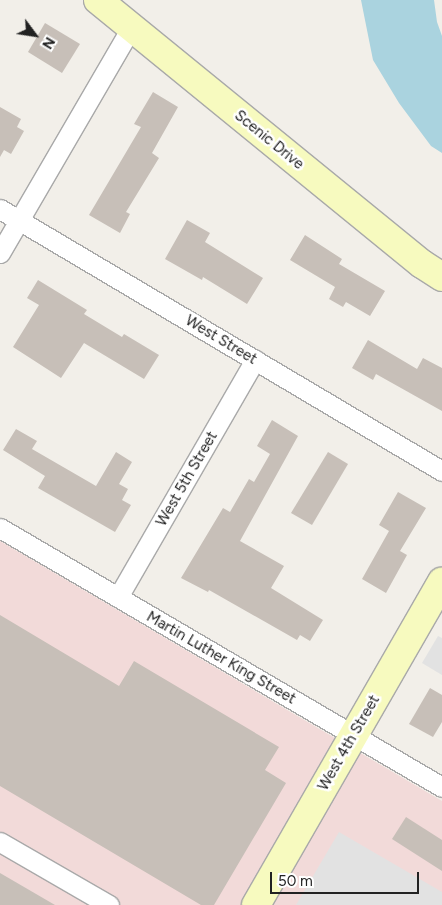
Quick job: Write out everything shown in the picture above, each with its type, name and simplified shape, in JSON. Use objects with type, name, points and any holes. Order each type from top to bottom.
[{"type":"street","name":"Scenic Drive","points":[[98,0],[422,264],[442,277]]},
{"type":"street","points":[[0,253],[131,28]]},
{"type":"street","name":"West Street","points":[[0,210],[442,471]]},
{"type":"street","name":"West 5th Street","points":[[118,598],[255,360]]},
{"type":"street","name":"Martin Luther King Street","points":[[0,528],[442,787]]},
{"type":"street","name":"West 4th Street","points":[[256,905],[442,582]]},
{"type":"street","points":[[0,842],[108,905]]},
{"type":"shaded area","points":[[0,541],[442,801],[442,905],[0,905]]},
{"type":"shaded area","points":[[438,636],[442,638],[442,675],[422,663]]},
{"type":"shaded area","points":[[339,832],[442,892],[442,905],[296,905]]},
{"type":"water","points":[[361,0],[434,0],[437,22],[442,36],[442,153],[431,146],[399,103],[373,60]]},
{"type":"building","points":[[45,23],[80,44],[62,73],[28,52]]},
{"type":"building","points":[[153,92],[178,107],[152,153],[159,158],[126,212],[130,214],[120,233],[89,215],[141,127],[134,124]]},
{"type":"building","points":[[0,107],[21,119],[17,127],[24,131],[11,154],[4,150],[0,157]]},
{"type":"building","points":[[187,220],[210,233],[205,242],[263,278],[247,304],[203,277],[202,280],[165,259]]},
{"type":"building","points":[[305,235],[342,259],[339,264],[385,291],[370,316],[346,302],[343,307],[329,299],[335,287],[290,260]]},
{"type":"building","points":[[38,280],[87,310],[84,314],[122,337],[124,334],[159,355],[144,379],[84,343],[61,378],[13,347],[39,305],[27,298]]},
{"type":"building","points":[[368,340],[417,369],[423,358],[442,368],[442,411],[376,374],[373,380],[352,368]]},
{"type":"building","points":[[272,420],[298,436],[240,541],[284,566],[271,588],[323,620],[310,641],[300,635],[297,640],[209,590],[208,592],[181,578],[223,508],[230,512],[249,479],[254,482],[270,454],[257,446]]},
{"type":"building","points":[[16,429],[37,441],[32,449],[96,486],[116,452],[132,462],[119,484],[128,489],[122,500],[131,505],[115,532],[38,488],[45,476],[3,450]]},
{"type":"building","points":[[328,452],[348,464],[312,525],[291,513]]},
{"type":"building","points":[[398,492],[426,508],[400,551],[407,555],[386,593],[362,579],[389,531],[379,525]]},
{"type":"building","points":[[0,615],[119,686],[134,661],[279,747],[265,770],[286,783],[214,905],[201,905],[0,786]]},
{"type":"building","points":[[430,688],[442,695],[442,722],[433,737],[409,724]]},
{"type":"building","points":[[406,817],[442,840],[442,871],[392,839]]},
{"type":"building","points":[[0,873],[55,905],[0,905]]}]
